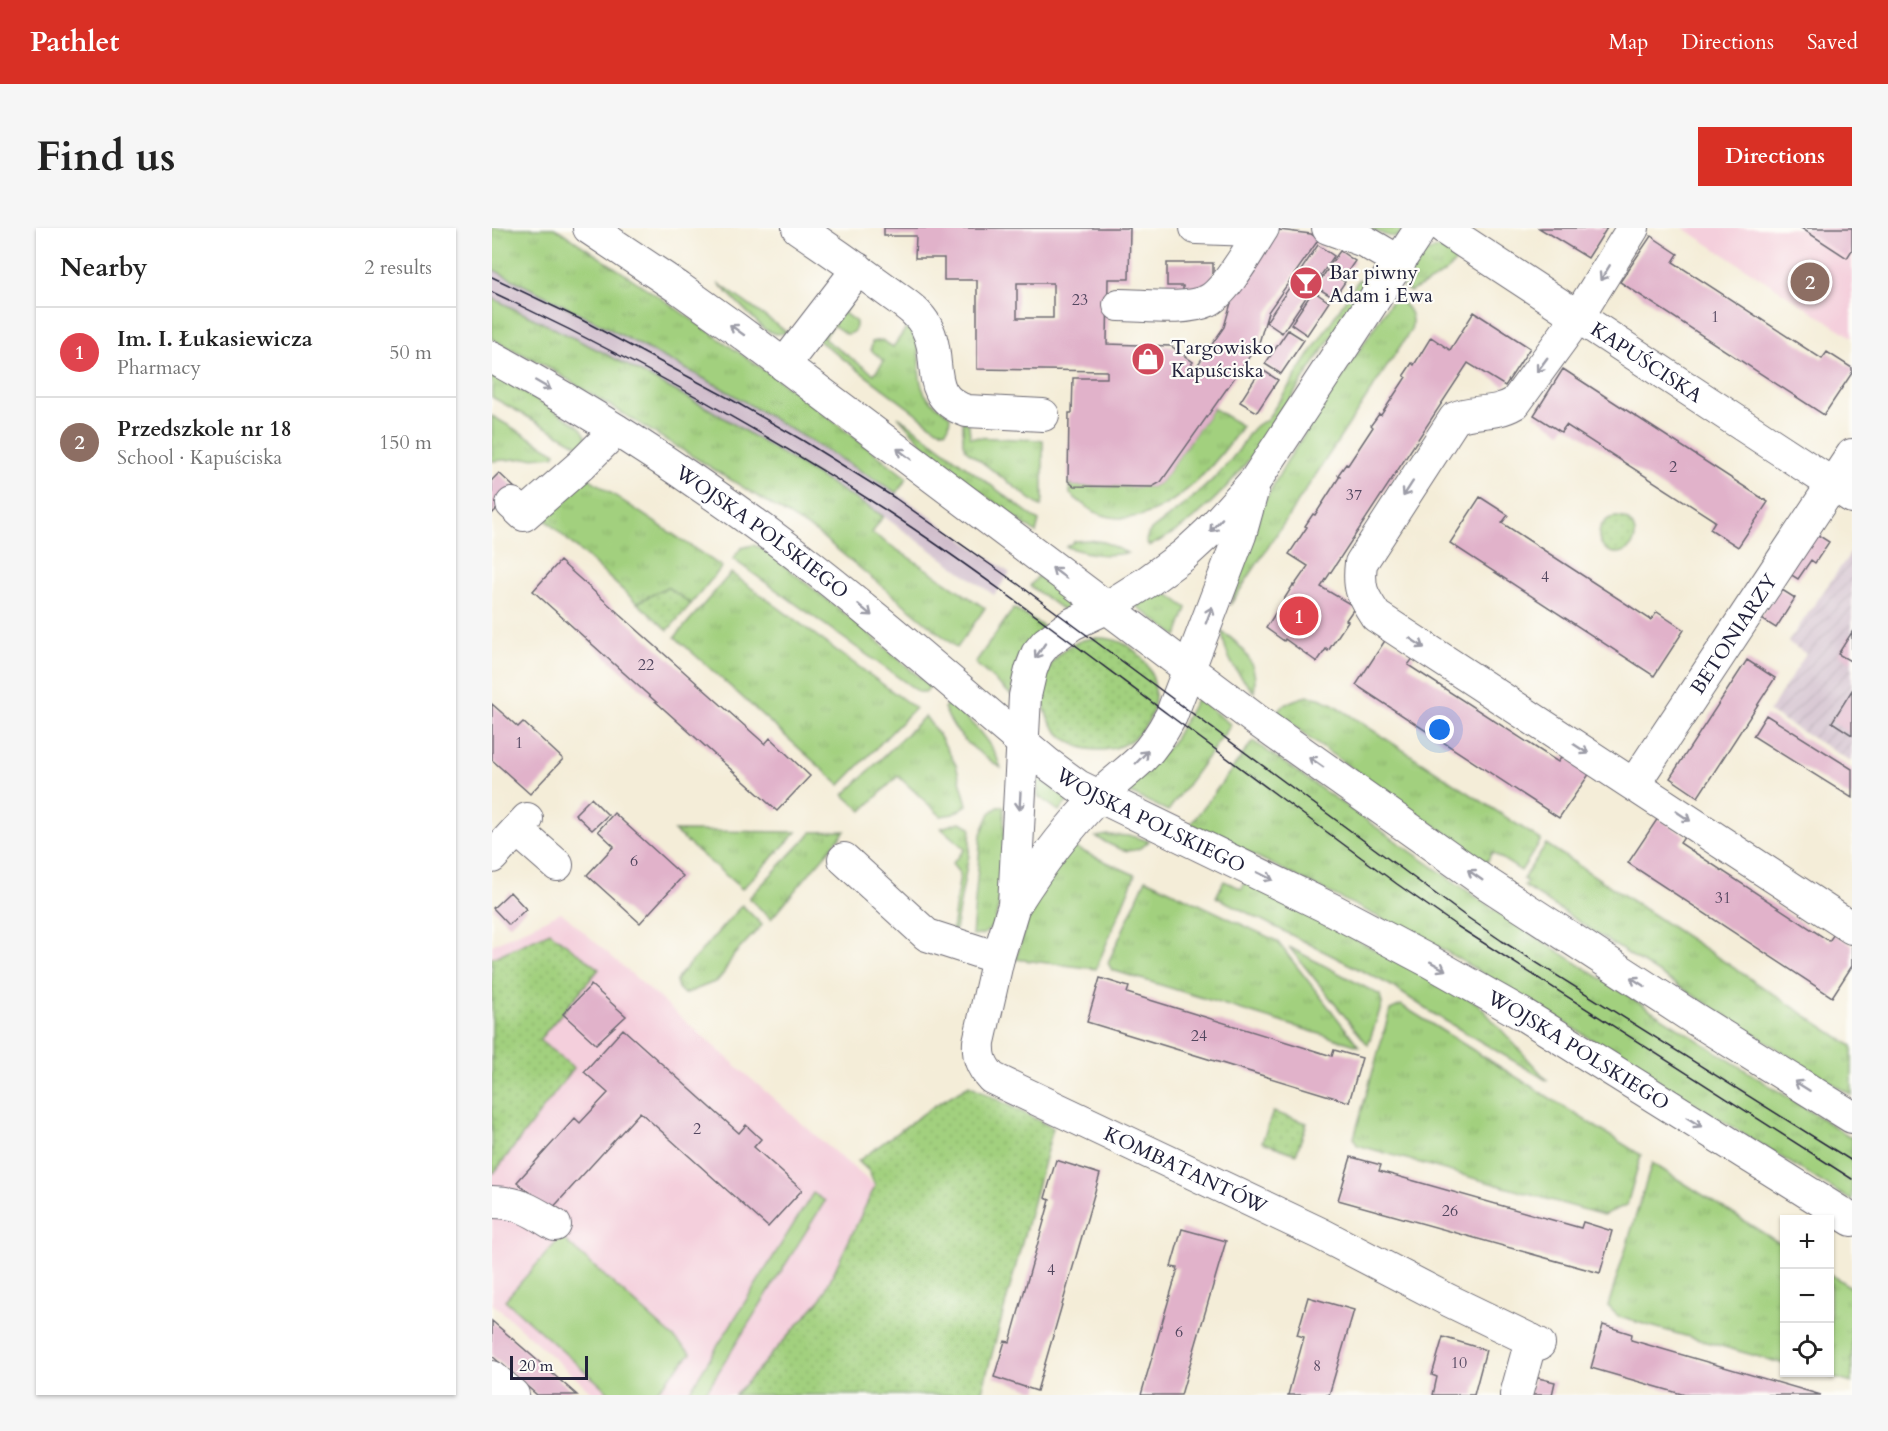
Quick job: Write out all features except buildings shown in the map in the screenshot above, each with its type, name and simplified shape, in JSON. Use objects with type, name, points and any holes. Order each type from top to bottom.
[{"type":"street","points":[[589,228],[622,238],[679,288],[784,364],[1189,670],[1486,883],[1695,1019],[1852,1117]]},
{"type":"street","points":[[798,228],[858,269],[920,316],[933,344],[940,391],[945,400],[967,411],[1043,415]]},
{"type":"street","points":[[1196,228],[1254,230],[1263,228]]},
{"type":"street","points":[[1119,305],[1190,306],[1209,301],[1225,286],[1263,228]]},
{"type":"street","points":[[1328,228],[1364,241],[1400,262]]},
{"type":"street","points":[[1023,743],[1025,696],[1037,654],[1046,643],[1072,624],[1106,608],[1184,555],[1209,532],[1255,482],[1421,228]]},
{"type":"street","name":"KAPUŚCISKA","points":[[1443,228],[1577,318],[1843,490]]},
{"type":"street","points":[[1633,228],[1577,318],[1515,403],[1503,410],[1463,414],[1455,418],[1361,563],[1359,582],[1365,600],[1376,616],[1852,928]]},
{"type":"street","points":[[784,364],[858,269]]},
{"type":"street","name":"WOJSKA POLSKIEGO","points":[[492,357],[542,384],[667,462],[790,550],[1063,775],[1099,796],[1331,909],[1427,960],[1534,1021],[1852,1220]]},
{"type":"street","points":[[512,504],[524,515],[581,465],[616,430]]},
{"type":"street","name":"BETONIARZY","points":[[1635,784],[1843,490],[1852,455]]},
{"type":"street","points":[[1099,796],[1143,757],[1161,734],[1171,716],[1240,535],[1255,482]]},
{"type":"street","name":"KOMBATANTÓW","points":[[1023,743],[1014,905],[998,958],[979,1041],[982,1067],[992,1078],[1308,1227],[1448,1300],[1535,1342],[1516,1395]]},
{"type":"street","name":"KOMBATANTÓW","points":[[1014,905],[1043,861],[1099,796]]},
{"type":"street","points":[[492,857],[522,824],[558,865]]},
{"type":"street","points":[[844,859],[927,935],[998,958]]},
{"type":"street","points":[[492,1202],[509,1202],[526,1207],[555,1225]]},
{"type":"street","points":[[492,1377],[513,1395]]},
{"type":"shaded area","points":[[1683,228],[1852,228],[1852,337]]},
{"type":"shaded area","points":[[492,269],[720,387],[801,434],[897,493],[1010,573],[994,595],[883,516],[709,409],[602,352],[492,298]]},
{"type":"shaded area","points":[[1852,551],[1852,762],[1769,712],[1806,654],[1788,642]]},
{"type":"shaded area","points":[[561,912],[875,1186],[821,1299],[735,1395],[595,1395],[492,1303],[492,945]]},
{"type":"green space","points":[[492,228],[554,228],[560,231],[794,391],[907,478],[897,493],[720,387],[492,269]]},
{"type":"green space","points":[[1373,228],[1403,228],[1397,237],[1372,230]]},
{"type":"green space","points":[[1440,248],[1459,256],[1450,268],[1410,292],[1402,286],[1426,252]]},
{"type":"green space","points":[[1359,279],[1366,285],[1281,414],[1233,480],[1195,517],[1173,533],[1149,546],[1146,541],[1151,530],[1208,484],[1238,451],[1253,429],[1266,421]]},
{"type":"green space","points":[[718,283],[788,333],[775,334],[764,329]]},
{"type":"green space","points":[[859,290],[844,313],[856,322],[854,331],[846,334],[833,325],[824,339],[874,374],[884,361],[871,350],[872,342],[882,340],[893,347],[907,327],[917,343],[920,377],[925,394],[950,416],[949,426],[945,431],[937,429],[818,340]]},
{"type":"green space","points":[[1394,297],[1409,310],[1412,319],[1411,330],[1230,605],[1264,502],[1287,461]]},
{"type":"green space","points":[[492,298],[602,352],[709,409],[883,516],[872,533],[985,608],[957,648],[816,532],[544,365],[492,339]]},
{"type":"green space","points":[[492,373],[578,425],[585,436],[583,448],[492,397]]},
{"type":"green space","points":[[1213,408],[1242,426],[1215,461],[1181,495],[1140,516],[1119,518],[1097,513],[1070,494],[1070,483],[1074,486],[1152,487],[1161,482]]},
{"type":"green space","points":[[492,416],[556,453],[554,456],[492,461]]},
{"type":"green space","points":[[898,416],[1039,521],[1036,533],[936,459]]},
{"type":"green space","points":[[963,419],[969,425],[970,437],[1043,440],[1043,501],[1041,507],[966,450],[963,443]]},
{"type":"green space","points":[[584,475],[722,567],[691,604],[667,587],[637,603],[538,513]]},
{"type":"green space","points":[[1617,517],[1629,523],[1635,535],[1629,547],[1617,553],[1605,547],[1599,535],[1605,523]]},
{"type":"green space","points":[[1075,541],[1104,542],[1127,553],[1096,554],[1066,547]]},
{"type":"green space","points":[[753,545],[762,548],[855,622],[930,686],[926,692],[919,692],[733,559],[741,548]]},
{"type":"green space","points":[[731,573],[915,708],[840,785],[675,637]]},
{"type":"green space","points":[[1038,576],[1074,604],[1065,611],[1030,586]]},
{"type":"green space","points":[[1155,585],[1187,608],[1177,636],[1132,603]]},
{"type":"green space","points":[[667,587],[691,604],[668,630],[637,603]]},
{"type":"green space","points":[[1014,608],[1044,627],[1018,657],[1011,695],[975,663]]},
{"type":"green space","points":[[1222,632],[1237,643],[1252,665],[1254,692],[1233,665],[1226,650]]},
{"type":"green space","points":[[1099,638],[1120,642],[1138,655],[1151,673],[1155,694],[1151,715],[1138,733],[1120,746],[1099,750],[1078,746],[1060,733],[1047,715],[1043,694],[1047,673],[1060,655],[1078,642]]},
{"type":"green space","points":[[1308,696],[1331,703],[1541,840],[1521,871],[1492,852],[1487,862],[1310,739],[1277,711],[1291,701]]},
{"type":"green space","points":[[1197,698],[1231,725],[1168,811],[1126,791],[1172,743]]},
{"type":"green space","points":[[949,702],[986,740],[1001,768],[961,736],[944,708]]},
{"type":"green space","points":[[925,716],[956,765],[967,805],[953,814],[941,816],[898,776],[862,811],[844,795]]},
{"type":"green space","points":[[1253,741],[1506,918],[1852,1138],[1852,1201],[1437,946],[1191,824]]},
{"type":"green space","points":[[1038,778],[1069,800],[1059,811],[1038,796]]},
{"type":"green space","points":[[1004,806],[1005,878],[994,926],[982,935],[972,935],[981,834],[990,813]]},
{"type":"green space","points":[[960,822],[971,827],[969,855],[955,930],[952,930],[960,874],[952,864],[965,849],[941,828]]},
{"type":"green space","points":[[674,831],[797,832],[742,889]]},
{"type":"green space","points":[[845,831],[771,919],[749,898],[812,832]]},
{"type":"green space","points":[[1131,836],[1149,841],[1136,850],[1129,851],[1110,845],[1096,837]]},
{"type":"green space","points":[[1546,844],[1852,1046],[1852,1096],[1524,886],[1527,882],[1523,879]]},
{"type":"green space","points":[[1071,846],[1135,875],[1096,969],[1016,959],[1030,909]]},
{"type":"green space","points":[[1146,879],[1277,941],[1359,1046],[1112,970],[1108,963]]},
{"type":"green space","points":[[1224,881],[1242,889],[1245,882],[1477,1003],[1548,1081],[1437,1016],[1390,985],[1216,897]]},
{"type":"green space","points":[[742,905],[762,925],[733,956],[717,981],[684,994],[678,988],[676,981],[679,976]]},
{"type":"green space","points":[[550,932],[599,969],[539,1040],[574,1068],[494,1173],[492,1171],[492,958]]},
{"type":"green space","points":[[1289,947],[1380,995],[1382,1004],[1368,1045]]},
{"type":"green space","points":[[1401,1005],[1641,1155],[1627,1205],[1603,1215],[1357,1145],[1354,1138],[1390,1010]]},
{"type":"green space","points":[[969,1085],[1053,1128],[981,1395],[735,1395],[821,1299],[875,1186],[869,1171],[858,1161],[934,1106]]},
{"type":"green space","points":[[1273,1112],[1307,1123],[1296,1154],[1262,1142]]},
{"type":"green space","points":[[1652,1163],[1780,1243],[1780,1363],[1619,1317],[1608,1306]]},
{"type":"green space","points":[[813,1193],[825,1201],[704,1395],[687,1395]]},
{"type":"green space","points":[[561,1237],[691,1353],[653,1395],[612,1395],[505,1300]]},
{"type":"green space","points":[[1834,1277],[1852,1288],[1852,1383],[1830,1377],[1834,1377]]},
{"type":"tram line","points":[[492,277],[580,319],[732,400],[895,498],[1018,584],[1464,915],[1852,1161]]},
{"type":"tram line","points":[[492,292],[543,316],[693,395],[791,451],[887,511],[994,585],[1457,926],[1852,1179]]},
{"type":"place","name":"Przedszkole nr 18","points":[[1810,282]]},
{"type":"place","name":"Bar piwny Adam i Ewa","points":[[1306,283]]},
{"type":"place","name":"Targowisko Kapuściska","points":[[1148,359]]},
{"type":"place","name":"Im. I. Łukasiewicza","points":[[1299,616]]}]
